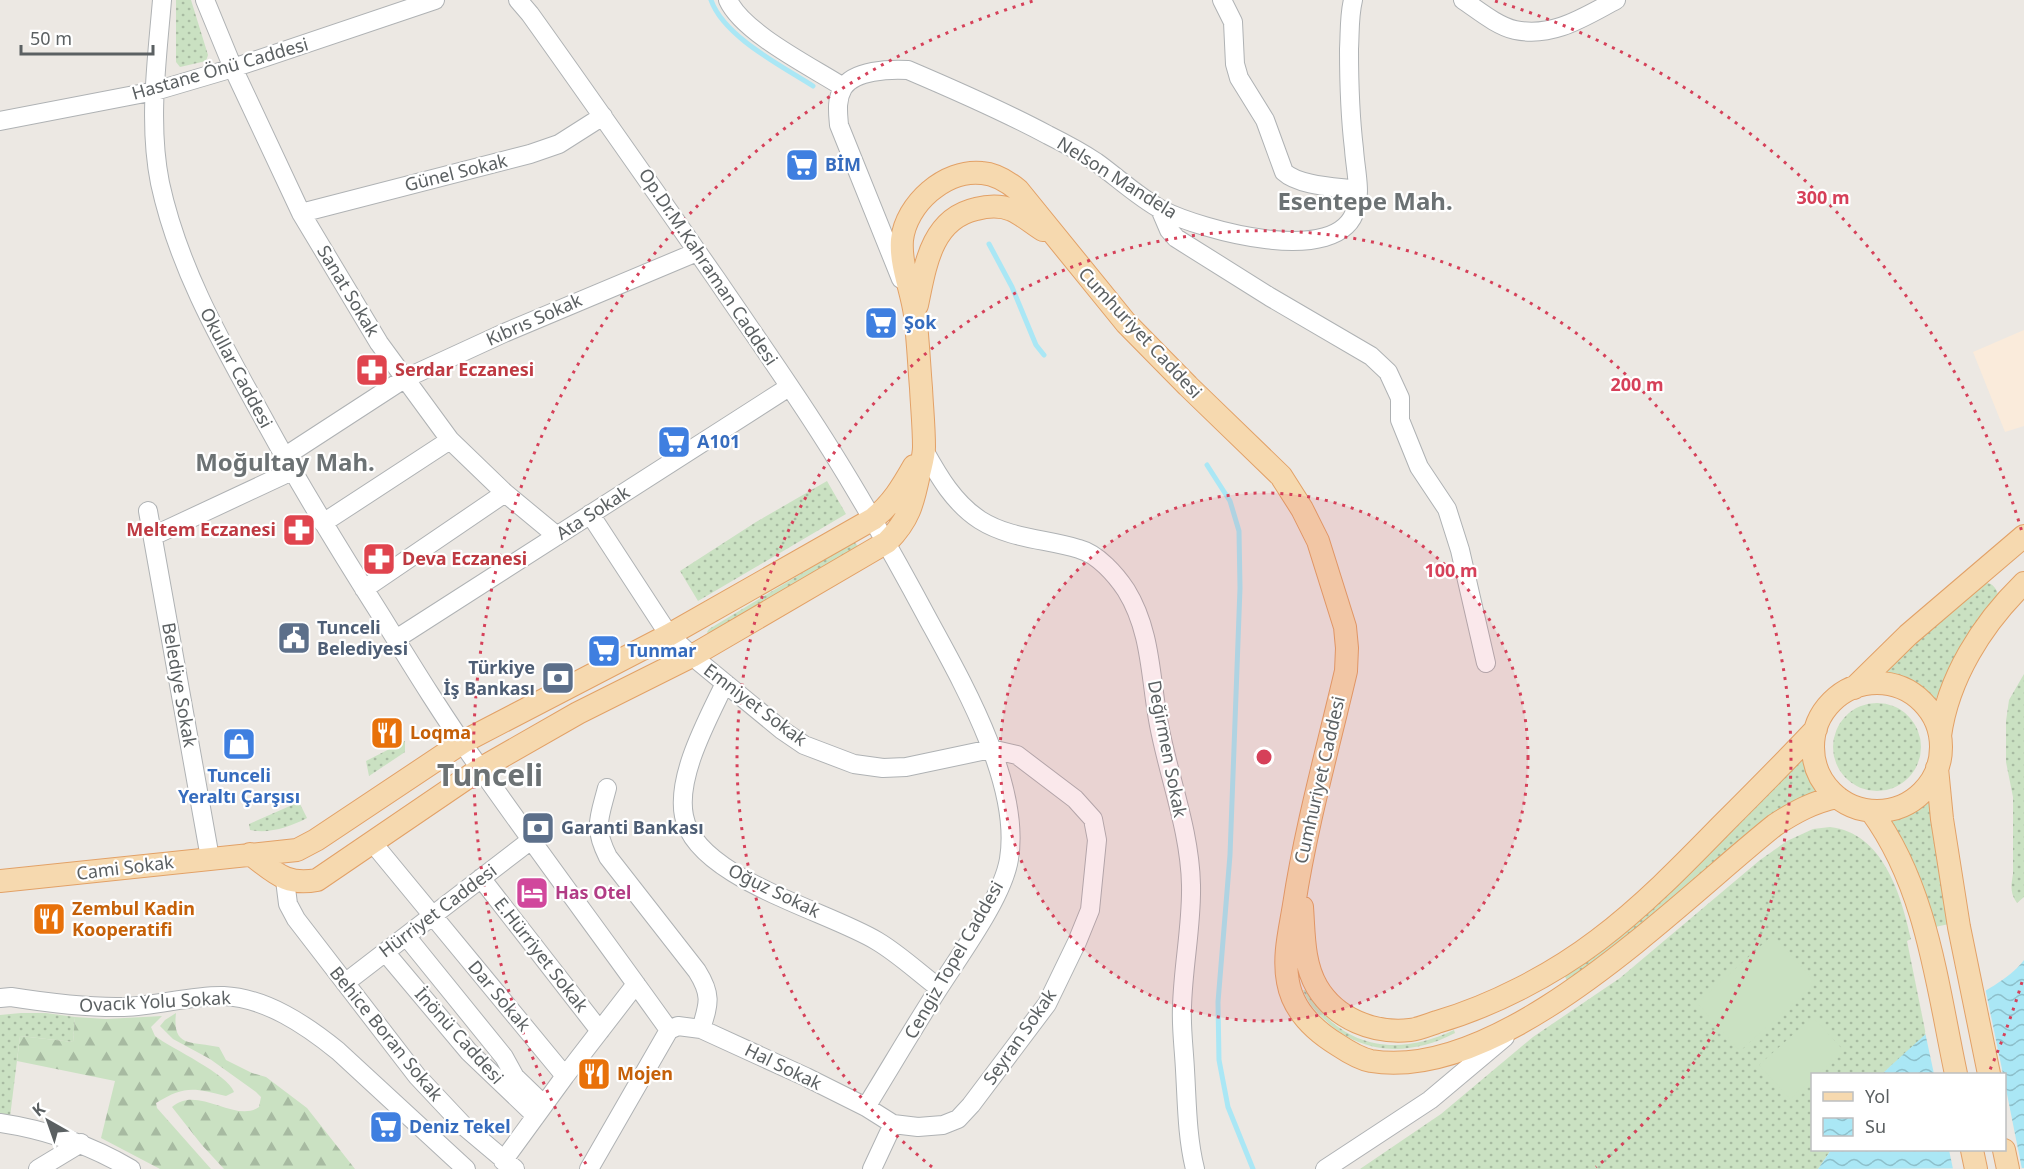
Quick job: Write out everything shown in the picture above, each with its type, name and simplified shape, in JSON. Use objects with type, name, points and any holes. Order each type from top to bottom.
[{"type":"main road","name":"Cumhuriyet Caddesi","points":[[285,879],[302,883],[317,880],[480,769],[578,713],[692,656],[887,542],[898,531],[912,506],[924,450],[915,314],[902,253],[905,225],[924,196],[941,183],[955,176],[981,172],[1007,181],[1030,203],[1126,323],[1281,476],[1302,509],[1318,541],[1345,627],[1347,659],[1299,874],[1286,953],[1288,983],[1299,1011],[1320,1034],[1369,1061],[1401,1063],[1432,1060],[1521,1023],[1611,963],[1775,825],[1799,809],[1837,797]]},
{"type":"main road","points":[[915,314],[932,246],[950,220],[966,211],[998,206],[1013,211],[1055,237]]},
{"type":"main road","name":"Cami Sokak","points":[[0,881],[297,850],[316,840],[463,742],[669,635],[873,519],[897,496],[924,450]]},
{"type":"main road","points":[[1299,874],[1307,962],[1317,987],[1336,1010],[1357,1023],[1380,1029],[1411,1030],[1485,1004],[1560,966],[1598,940],[1679,869],[1816,729],[1826,709],[1834,700],[1854,688],[1908,635],[2024,537]]},
{"type":"main road","points":[[1816,729],[1814,754],[1816,766],[1821,778],[1837,797],[1850,805],[1871,811],[1899,807],[1911,801],[1931,781],[1937,768],[1941,752],[1940,736],[1943,716],[1972,648],[1987,625],[2024,583]]},
{"type":"main road","points":[[1854,688],[1881,683],[1908,691],[1920,699],[1929,710],[1940,736]]},
{"type":"main road","points":[[1937,768],[1942,819],[1959,927],[1989,1073]]},
{"type":"main road","points":[[1871,811],[1899,855],[1911,883],[1926,934],[1956,1073]]},
{"type":"main road","points":[[250,854],[285,879]]},
{"type":"main road","points":[[1972,1151],[1976,1169]]},
{"type":"main road","points":[[2004,1151],[2008,1169]]},
{"type":"street","name":"Okullar Caddesi","points":[[162,0],[155,91],[155,140],[159,179],[167,213],[180,251],[208,318],[323,523],[480,769],[669,1030]]},
{"type":"street","name":"Sanat Sokak","points":[[205,0],[233,68],[301,213],[374,334],[404,379],[450,440],[505,493],[557,536]]},
{"type":"street","name":"Hastane Önü Caddesi","points":[[0,121],[155,91],[233,68],[435,0]]},
{"type":"street","name":"Op.Dr.M.Kahraman Caddesi","points":[[518,0],[603,116],[789,387],[887,542]]},
{"type":"street","points":[[728,0],[753,31],[843,87],[837,104],[839,125],[915,314]]},
{"type":"street","points":[[1222,0],[1233,22],[1235,64],[1239,78],[1265,120],[1284,172],[1303,182],[1357,190]]},
{"type":"street","name":"Nelson Mandela","points":[[843,87],[865,73],[888,69],[908,70],[1046,134],[1093,160],[1160,209],[1190,223],[1234,234],[1305,242],[1332,235],[1348,223],[1356,209],[1357,190],[1350,112],[1350,12],[1353,0]]},
{"type":"street","points":[[1463,0],[1491,19],[1514,30],[1552,30],[1575,22],[1616,0]]},
{"type":"street","points":[[1485,0],[1491,19]]},
{"type":"street","name":"Günel Sokak","points":[[301,213],[530,154],[559,144],[603,116]]},
{"type":"street","points":[[1160,209],[1169,230],[1176,238],[1270,297],[1371,356],[1388,372],[1400,398],[1400,420],[1419,467],[1447,509],[1460,550],[1486,663]]},
{"type":"street","name":"Kıbrıs Sokak","points":[[153,536],[288,464],[404,379],[504,333],[697,252]]},
{"type":"street","name":"Ata Sokak","points":[[396,639],[789,387]]},
{"type":"street","points":[[323,523],[450,440]]},
{"type":"street","name":"Değirmen Sokak","points":[[924,450],[951,494],[963,507],[982,521],[1034,540],[1081,549],[1095,557],[1126,590],[1143,626],[1159,725],[1186,845],[1191,885],[1182,1008],[1188,1121],[1195,1169]]},
{"type":"street","points":[[364,589],[505,493]]},
{"type":"street","name":"Belediye Sokak","points":[[148,511],[210,858]]},
{"type":"street","name":"Emniyet Sokak","points":[[590,514],[669,635],[782,730],[804,745],[854,765],[883,768],[906,767],[991,749]]},
{"type":"street","name":"Cengiz Topel Caddesi","points":[[866,1107],[970,941],[998,891],[1009,862],[1010,838],[1006,799],[991,749],[944,648],[887,542]]},
{"type":"street","name":"Oğuz Sokak","points":[[725,683],[698,741],[688,769],[683,799],[684,816],[690,835],[708,855],[730,872],[877,941],[939,988]]},
{"type":"street","name":"Seyran Sokak","points":[[893,1124],[918,1127],[943,1125],[958,1119],[971,1105],[1047,1004],[1090,910],[1097,840],[1093,819],[1075,799],[1017,755],[991,749]]},
{"type":"street","points":[[607,788],[597,826],[599,840],[608,857],[706,985],[708,1005],[701,1029]]},
{"type":"street","name":"Hürriyet Caddesi","points":[[345,983],[531,840]]},
{"type":"street","name":"Dar Sokak","points":[[372,842],[565,1076]]},
{"type":"street","name":"E.Hürriyet Sokak","points":[[481,878],[600,1031]]},
{"type":"street","name":"Behice Boran Sokak","points":[[285,879],[288,904],[296,919],[417,1076],[464,1126],[509,1165]]},
{"type":"street","name":"İnönü Caddesi","points":[[406,936],[504,1057],[515,1077],[540,1111]]},
{"type":"street","name":"İnönü Caddesi","points":[[385,952],[469,1052],[540,1111]]},
{"type":"street","points":[[509,1165],[540,1111],[636,984]]},
{"type":"street","name":"Ovacık Yolu Sokak","points":[[0,998],[11,997],[76,1006],[127,1007],[223,996],[243,999],[278,1011],[338,1050],[466,1169]]},
{"type":"street","points":[[1325,1169],[1430,1100],[1521,1023]]},
{"type":"street","name":"Hal Sokak","points":[[669,1030],[678,1026],[701,1029],[866,1107],[893,1124]]},
{"type":"street","points":[[589,1169],[669,1030]]},
{"type":"street","points":[[0,1123],[81,1143],[131,1169]]},
{"type":"street","points":[[872,1169],[893,1124]]},
{"type":"street","points":[[38,1169],[81,1143]]},
{"type":"shaded area","points":[[2024,330],[2024,426],[2005,432],[1973,352]]},
{"type":"green space","points":[[176,0],[191,0],[208,55],[206,61],[180,67],[176,62]]},
{"type":"green space","points":[[827,481],[846,514],[698,601],[680,571],[756,522]]},
{"type":"green space","points":[[854,542],[858,548],[709,635],[707,632],[709,629]]},
{"type":"green space","points":[[1985,582],[1995,587],[1999,598],[1951,669],[1935,700],[1908,681],[1875,676]]},
{"type":"green space","points":[[2024,674],[2024,897],[2017,903],[2012,889],[2013,797],[2006,762],[2006,721],[2009,700]]},
{"type":"green space","points":[[1877,703],[1894,707],[1908,716],[1917,730],[1921,747],[1917,764],[1908,778],[1894,787],[1877,791],[1860,787],[1846,778],[1837,764],[1833,747],[1837,730],[1846,716],[1860,707]]},
{"type":"green space","points":[[405,741],[405,752],[369,776],[366,761]]},
{"type":"green space","points":[[1806,749],[1810,769],[1823,792],[1608,958],[1567,981],[1564,974]]},
{"type":"green space","points":[[1931,798],[1949,924],[1935,927],[1887,818],[1915,810]]},
{"type":"green space","points":[[299,802],[307,818],[279,829],[250,830],[249,824]]},
{"type":"green space","points":[[1830,827],[1848,832],[1864,841],[1887,868],[1902,903],[1911,939],[1907,941],[1926,1035],[1883,1073],[1811,1073],[1811,1151],[1830,1151],[1818,1169],[1360,1169],[1441,1114],[1533,1037],[1620,978],[1760,860],[1787,841],[1813,829]]},
{"type":"green space","points":[[1773,935],[1816,983],[1740,1051],[1697,1003]]},
{"type":"green space","points":[[1303,990],[1335,1025],[1352,1036],[1371,1042],[1390,1045],[1411,1044],[1454,1030],[1455,1033],[1422,1046],[1388,1049],[1371,1046],[1339,1032],[1312,1006]]},
{"type":"green space","points":[[46,1013],[75,1017],[73,1042],[20,1036],[10,1117],[0,1115],[0,1015]]},
{"type":"green space","points":[[176,1013],[177,1032],[180,1038],[192,1043],[219,1047],[226,1060],[266,1077],[307,1108],[355,1169],[224,1169],[172,1107],[182,1101],[193,1100],[239,1111],[250,1111],[259,1107],[261,1097],[210,1059],[173,1039],[160,1026]]},
{"type":"green space","points":[[162,1016],[151,1027],[155,1036],[222,1077],[234,1092],[226,1096],[206,1091],[182,1091],[156,1103],[157,1108],[211,1169],[160,1169],[101,1138],[115,1081],[17,1061],[20,1036],[73,1042],[75,1017],[106,1019]]},
{"type":"green space","points":[[1813,1017],[1844,1051],[1819,1073],[1811,1073],[1811,1080],[1790,1099],[1759,1065]]},
{"type":"water","points":[[2024,960],[2024,1168],[1818,1169],[1830,1151],[2006,1151],[2006,1073],[1883,1073],[1960,1007],[2003,980]]},
{"type":"pier","points":[[1985,987],[2003,1073],[1934,1073],[1925,1032]]},
{"type":"pier","points":[[2006,1089],[2022,1169],[1953,1169],[1949,1151],[2006,1151]]},
{"type":"waterway","points":[[711,0],[728,26],[741,38],[813,86]]},
{"type":"waterway","points":[[989,244],[1012,287],[1036,345],[1044,355]]},
{"type":"waterway","points":[[1207,465],[1230,501],[1239,531],[1240,588],[1230,855],[1218,1002],[1219,1060],[1228,1107],[1253,1169]]},
{"type":"place","name":"BİM","points":[[802,165]]},
{"type":"place","name":"Şok","points":[[881,323]]},
{"type":"place","name":"Serdar Eczanesi","points":[[372,370]]},
{"type":"place","name":"A101","points":[[674,442]]},
{"type":"place","name":"Meltem Eczanesi","points":[[299,530]]},
{"type":"place","name":"Deva Eczanesi","points":[[379,559]]},
{"type":"place","name":"Tunceli Belediyesi","points":[[294,638]]},
{"type":"place","name":"Tunmar","points":[[604,651]]},
{"type":"place","name":"Türkiye İş Bankası","points":[[558,678]]},
{"type":"place","name":"Loqma","points":[[387,733]]},
{"type":"place","name":"Tunceli Yeraltı Çarşısı","points":[[239,744]]},
{"type":"place","name":"Garanti Bankası","points":[[538,828]]},
{"type":"place","name":"Has Otel","points":[[532,893]]},
{"type":"place","name":"Zembul Kadin Kooperatifi","points":[[49,919]]},
{"type":"place","name":"Mojen","points":[[594,1074]]},
{"type":"place","name":"Deniz Tekel","points":[[386,1127]]},
{"type":"district","name":"Esentepe Mah.","points":[[1365,202]]},
{"type":"district","name":"Moğultay Mah.","points":[[285,463]]},
{"type":"district","name":"Tunceli","points":[[490,776]]}]
